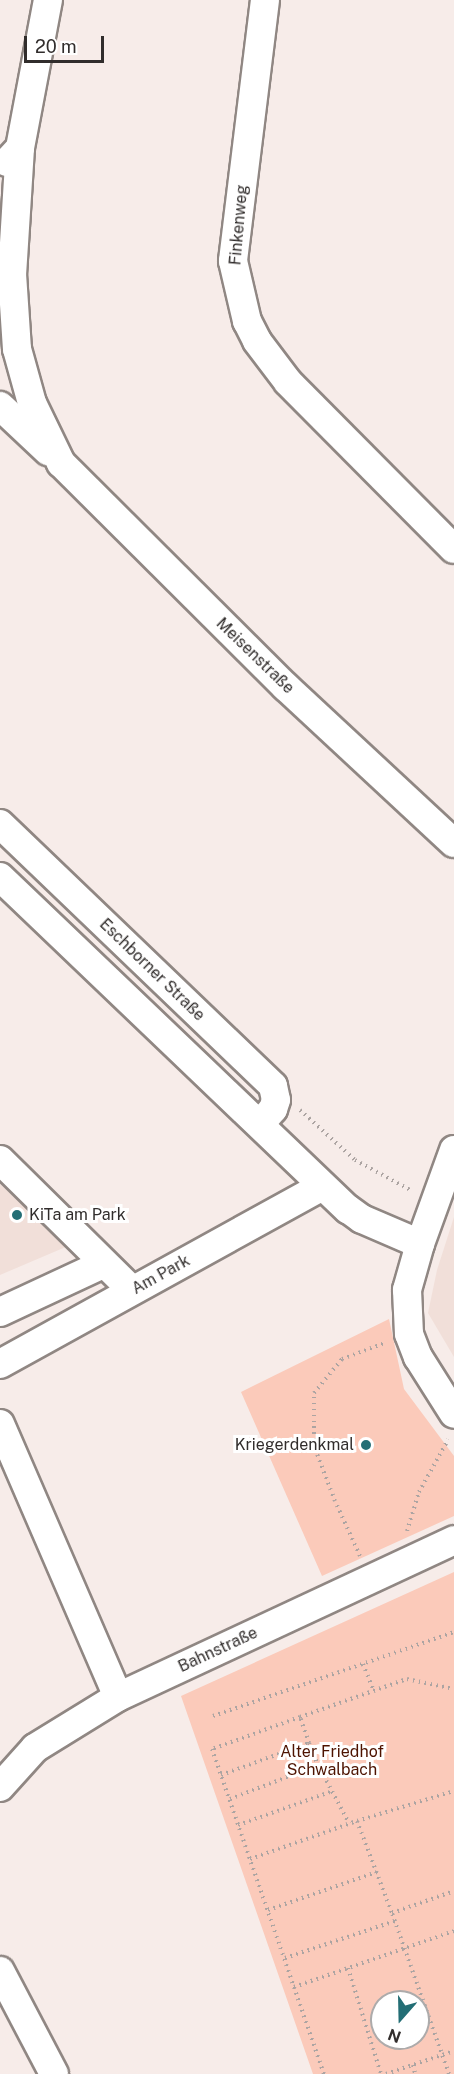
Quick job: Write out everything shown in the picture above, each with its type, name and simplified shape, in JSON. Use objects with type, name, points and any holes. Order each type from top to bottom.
[{"type":"street","name":"Meisenstraße","points":[[48,0],[20,148],[12,274],[17,348],[32,403],[61,463]]},
{"type":"street","name":"Finkenweg","points":[[266,0],[233,261],[247,321],[257,340],[288,382],[454,549]]},
{"type":"street","points":[[0,170],[20,148]]},
{"type":"street","name":"Meisenstraße","points":[[0,406],[61,463],[278,679],[454,843]]},
{"type":"street","name":"Eschborner Straße","points":[[0,824],[273,1086]]},
{"type":"street","points":[[0,877],[260,1124],[322,1186],[362,1219],[420,1244]]},
{"type":"street","points":[[260,1124],[273,1109],[276,1100],[273,1086]]},
{"type":"street","points":[[452,1426],[409,1334],[407,1290],[420,1244],[454,1150]]},
{"type":"street","points":[[0,1160],[132,1290]]},
{"type":"street","name":"Am Park","points":[[3,1352],[132,1290],[322,1186]]},
{"type":"street","points":[[0,1312],[104,1264]]},
{"type":"street","points":[[0,1424],[118,1697]]},
{"type":"street","name":"Bahnstraße","points":[[0,1787],[35,1748],[118,1697],[454,1540]]},
{"type":"street","points":[[0,1971],[54,2074]]},
{"type":"path","points":[[273,1086],[355,1160],[435,1203]]},
{"type":"path","points":[[370,1578],[335,1501],[314,1446],[314,1393],[342,1359],[409,1334]]},
{"type":"path","points":[[397,1566],[419,1492],[452,1426]]},
{"type":"path","points":[[213,1716],[454,1632]]},
{"type":"path","points":[[363,1664],[374,1691]]},
{"type":"path","points":[[324,2074],[212,1749],[407,1679],[454,1689]]},
{"type":"path","points":[[300,1717],[330,1792],[349,1823]]},
{"type":"path","points":[[221,1775],[309,1743]]},
{"type":"path","points":[[230,1799],[318,1766]]},
{"type":"path","points":[[250,1859],[349,1823],[454,1791]]},
{"type":"path","points":[[238,1825],[330,1792]]},
{"type":"path","points":[[357,1821],[395,1921],[448,2074]]},
{"type":"path","points":[[268,1910],[377,1872]]},
{"type":"path","points":[[392,1913],[454,1892]]},
{"type":"path","points":[[285,1958],[395,1921]]},
{"type":"path","points":[[294,1987],[454,1931]]},
{"type":"path","points":[[348,1968],[381,2074]]},
{"type":"path","points":[[386,2074],[454,2051]]},
{"type":"path","points":[[412,2065],[415,2074]]},
{"type":"shaded area","name":"KiTa am Park","points":[[0,1184],[68,1246],[0,1275]]},
{"type":"shaded area","points":[[454,1217],[454,1357],[428,1313],[437,1270]]},
{"type":"green space","points":[[389,1319],[404,1389],[454,1456],[454,1516],[322,1576],[241,1392]]},
{"type":"green space","name":"Alter Friedhof Schwalbach","points":[[454,1572],[454,2074],[313,2074],[181,1696]]},
{"type":"place","name":"KiTa am Park","points":[[17,1215]]},
{"type":"place","name":"Kriegerdenkmal","points":[[366,1445]]}]
